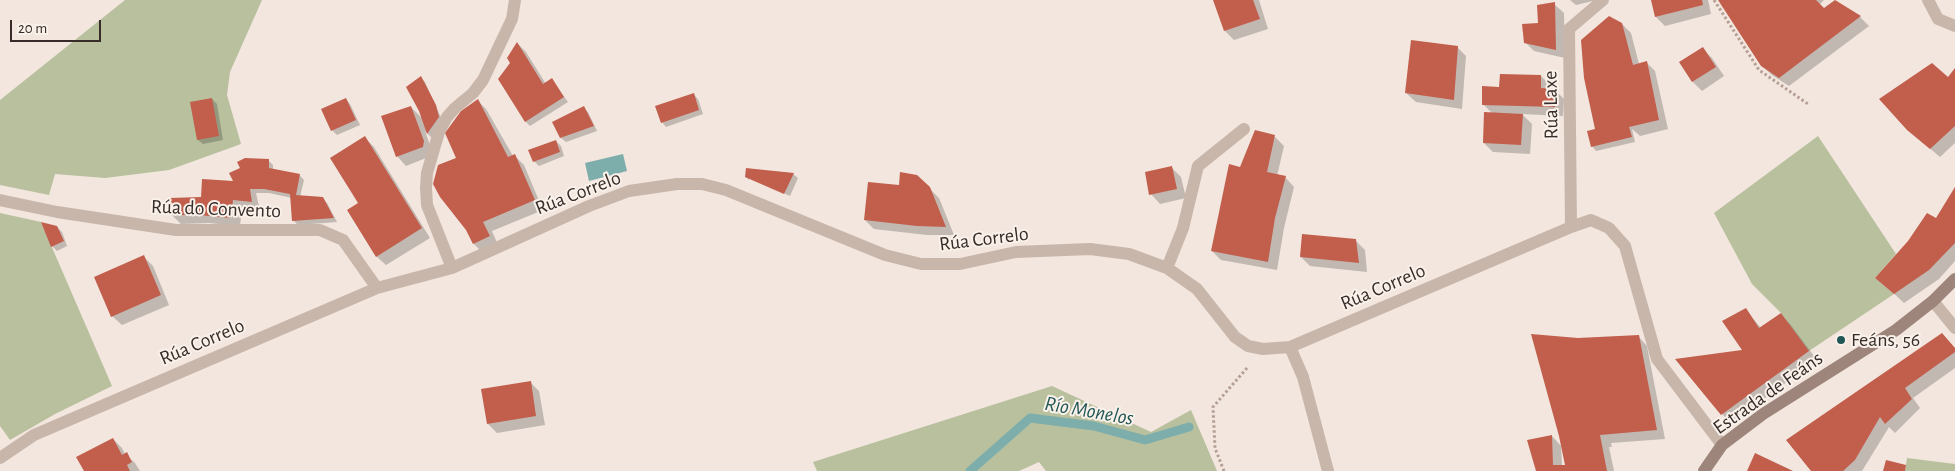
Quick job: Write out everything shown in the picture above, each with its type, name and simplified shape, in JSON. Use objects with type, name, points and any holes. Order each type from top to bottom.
[{"type":"street","points":[[452,268],[427,204],[426,188],[428,173],[439,132],[447,117],[474,93],[483,80],[512,19],[515,0]]},
{"type":"street","name":"Rúa Laxe","points":[[1571,227],[1568,30],[1603,0]]},
{"type":"street","points":[[1928,0],[1938,19],[1955,26]]},
{"type":"street","points":[[1167,268],[1182,228],[1198,166],[1244,129]]},
{"type":"street","name":"Rúa Correlo","points":[[0,458],[34,435],[377,288],[452,268],[589,206],[629,191],[677,184],[702,184],[726,190],[884,256],[921,264],[960,264],[1016,252],[1090,249],[1129,254],[1167,268],[1197,289],[1235,337],[1248,346],[1263,349],[1290,347],[1591,220],[1609,228],[1625,246],[1657,359],[1722,445]]},
{"type":"street","name":"Rúa do Convento","points":[[0,200],[57,212],[176,230],[320,230],[343,240],[377,288]]},
{"type":"street","name":"Estrada de Feáns","points":[[1704,471],[1722,445],[1763,414],[1896,330],[1933,301],[1955,279]]},
{"type":"street","points":[[1933,301],[1955,328]]},
{"type":"street","points":[[1290,347],[1303,377],[1328,471]]},
{"type":"path","points":[[1714,0],[1759,70],[1808,104]]},
{"type":"path","points":[[1224,471],[1215,448],[1214,407],[1263,349]]},
{"type":"green space","points":[[125,0],[262,0],[230,72],[227,95],[241,144],[169,170],[105,178],[55,174],[49,195],[0,185],[0,100]]},
{"type":"green space","points":[[1818,136],[1896,254],[1875,278],[1894,294],[1809,351],[1781,313],[1752,284],[1714,213]]},
{"type":"green space","points":[[0,213],[41,222],[112,386],[55,414],[10,440],[0,426]]},
{"type":"green space","points":[[1052,386],[1151,432],[1191,410],[1217,471],[1046,471],[1039,462],[1019,471],[817,471],[813,462]]},
{"type":"green space","points":[[1907,458],[1955,464],[1955,471],[1905,471]]},
{"type":"water","points":[[623,154],[627,171],[589,181],[585,163]]},
{"type":"building","points":[[1213,0],[1253,0],[1260,19],[1224,31]]},
{"type":"building","points":[[1651,0],[1702,0],[1703,5],[1655,17]]},
{"type":"building","points":[[1718,0],[1816,0],[1824,8],[1835,0],[1861,16],[1779,78],[1761,66]]},
{"type":"building","points":[[1555,2],[1556,50],[1524,43],[1522,24],[1538,23],[1537,5]]},
{"type":"building","points":[[1609,16],[1622,23],[1633,65],[1647,61],[1659,120],[1629,127],[1632,137],[1591,147],[1587,131],[1595,129],[1584,78],[1581,40]]},
{"type":"building","points":[[1411,40],[1458,46],[1454,100],[1405,93]]},
{"type":"building","points":[[517,42],[543,84],[552,78],[564,97],[525,122],[498,79],[510,63],[507,58]]},
{"type":"building","points":[[1703,47],[1716,67],[1692,82],[1679,62]]},
{"type":"building","points":[[1932,63],[1948,77],[1955,68],[1955,126],[1930,149],[1907,130],[1879,99]]},
{"type":"building","points":[[1500,74],[1541,75],[1541,88],[1555,89],[1555,107],[1482,105],[1482,86],[1499,87]]},
{"type":"building","points":[[421,76],[436,105],[439,117],[427,134],[419,111],[406,87]]},
{"type":"building","points":[[694,93],[699,110],[661,123],[655,106]]},
{"type":"building","points":[[212,98],[219,136],[197,140],[190,102]]},
{"type":"building","points":[[346,98],[356,120],[331,131],[321,109]]},
{"type":"building","points":[[478,99],[508,157],[515,154],[535,200],[483,222],[490,236],[473,244],[466,230],[440,197],[433,184],[438,165],[456,158],[445,133],[461,111]]},
{"type":"building","points":[[411,106],[424,141],[423,147],[396,157],[381,116]]},
{"type":"building","points":[[584,106],[594,126],[560,138],[552,122]]},
{"type":"building","points":[[1484,112],[1523,114],[1521,145],[1483,143]]},
{"type":"building","points":[[1255,130],[1275,135],[1267,172],[1286,176],[1275,218],[1268,262],[1211,251],[1229,164],[1240,167]]},
{"type":"building","points":[[365,136],[422,228],[376,257],[347,210],[358,203],[330,158]]},
{"type":"building","points":[[556,140],[560,152],[533,162],[528,150]]},
{"type":"building","points":[[245,158],[269,159],[269,168],[300,174],[296,195],[323,197],[334,218],[292,221],[290,194],[264,189],[250,189],[252,202],[233,200],[231,218],[170,215],[170,198],[201,197],[202,179],[233,181],[229,173],[240,168],[237,162]]},
{"type":"building","points":[[1172,166],[1177,189],[1149,195],[1145,172]]},
{"type":"building","points":[[746,168],[794,173],[784,194],[745,177]]},
{"type":"building","points":[[900,172],[917,175],[930,187],[946,227],[864,220],[868,182],[899,185]]},
{"type":"building","points":[[1955,187],[1955,243],[1929,270],[1894,294],[1875,278],[1908,241],[1927,213],[1936,218]]},
{"type":"building","points":[[41,222],[57,226],[64,241],[51,247]]},
{"type":"building","points":[[1302,234],[1356,239],[1359,263],[1300,257]]},
{"type":"building","points":[[144,255],[161,295],[111,317],[94,277]]},
{"type":"building","points":[[1746,308],[1759,328],[1781,313],[1809,351],[1721,415],[1675,359],[1742,350],[1722,321]]},
{"type":"building","points":[[1942,333],[1955,348],[1955,352],[1905,388],[1912,399],[1885,424],[1880,417],[1855,460],[1843,471],[1811,471],[1786,440]]},
{"type":"building","points":[[1531,334],[1578,338],[1639,335],[1657,430],[1600,435],[1607,471],[1536,471],[1527,440],[1552,435],[1553,465],[1565,465]]},
{"type":"building","points":[[531,381],[536,416],[487,424],[481,389]]},
{"type":"building","points":[[113,438],[122,455],[127,452],[132,462],[127,465],[130,471],[84,471],[76,457]]},
{"type":"building","points":[[1755,453],[1793,471],[1747,471]]},
{"type":"building","points":[[1886,460],[1906,465],[1905,471],[1883,471]]},
{"type":"waterway","name":"Río Monelos","points":[[970,471],[1030,418],[1094,426],[1145,440],[1189,427]]},
{"type":"place","name":"Feáns, 56","points":[[1841,340]]}]
